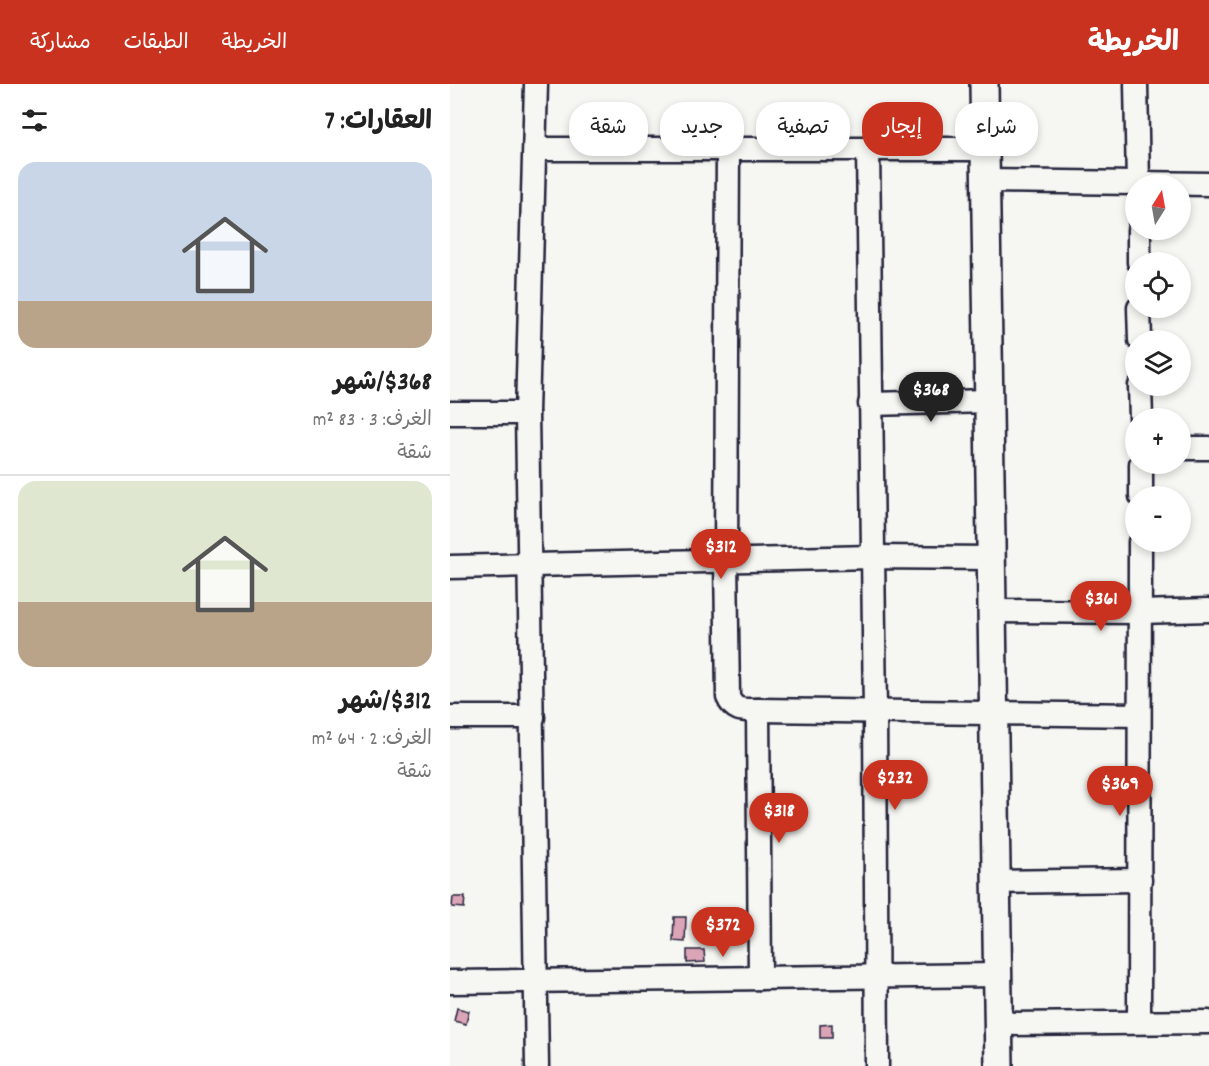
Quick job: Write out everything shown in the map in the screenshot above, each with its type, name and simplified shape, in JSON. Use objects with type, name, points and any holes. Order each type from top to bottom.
[{"type":"street","points":[[536,84],[527,412],[537,1066]]},
{"type":"street","points":[[984,84],[985,102]]},
{"type":"street","points":[[1136,84],[1138,174]]},
{"type":"street","points":[[536,149],[660,148]]},
{"type":"street","points":[[744,148],[862,148]]},
{"type":"street","points":[[728,156],[726,560],[728,697],[731,705],[738,710],[1139,715]]},
{"type":"street","points":[[868,156],[877,1066]]},
{"type":"street","points":[[986,156],[999,1066]]},
{"type":"street","points":[[986,181],[1125,184]]},
{"type":"street","points":[[1191,184],[1209,184]]},
{"type":"street","points":[[870,405],[990,401]]},
{"type":"street","points":[[450,413],[527,412]]},
{"type":"street","points":[[1191,448],[1209,448]]},
{"type":"street","points":[[1139,1022],[1140,552]]},
{"type":"street","points":[[450,567],[872,557],[992,558]]},
{"type":"street","points":[[992,611],[1209,610]]},
{"type":"street","points":[[758,710],[760,978]]},
{"type":"street","points":[[450,717],[533,717]]},
{"type":"street","points":[[996,882],[1140,880]]},
{"type":"street","points":[[450,982],[997,975]]},
{"type":"street","points":[[998,1024],[1209,1022]]},
{"type":"building","points":[[453,897],[465,897],[464,908],[452,907]]},
{"type":"building","points":[[674,917],[686,917],[685,942],[673,941]]},
{"type":"building","points":[[687,950],[704,950],[705,962],[687,963]]},
{"type":"building","points":[[457,1008],[469,1011],[466,1024],[454,1021]]},
{"type":"building","points":[[832,1024],[832,1038],[820,1038],[820,1025]]}]
